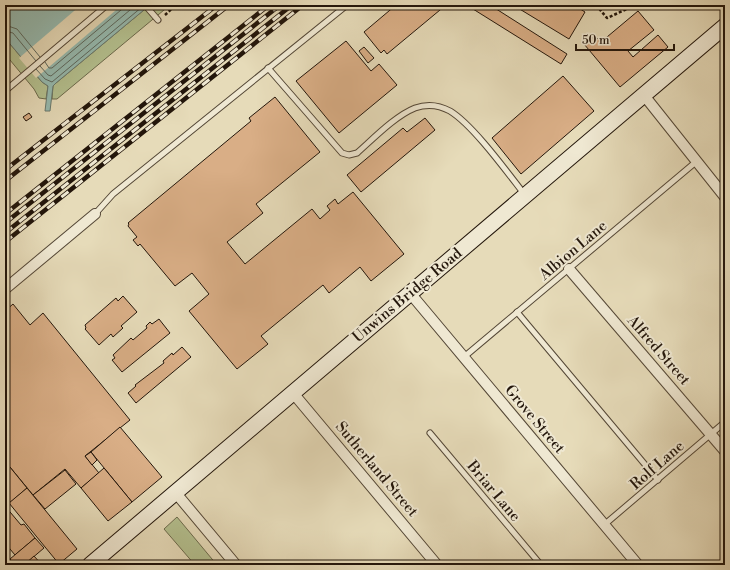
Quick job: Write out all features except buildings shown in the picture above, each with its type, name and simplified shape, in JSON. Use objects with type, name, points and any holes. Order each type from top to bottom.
[{"type":"main road","name":"Unwins Bridge Road","points":[[90,565],[725,26]]},
{"type":"street","points":[[644,94],[725,197]]},
{"type":"street","points":[[5,289],[95,214]]},
{"type":"street","name":"Alfred Street","points":[[569,269],[725,451]]},
{"type":"street","name":"Grove Street","points":[[410,293],[638,565]]},
{"type":"street","name":"Sutherland Street","points":[[293,393],[437,565]]},
{"type":"street","points":[[175,492],[236,565]]},
{"type":"lane","points":[[5,91],[107,5]]},
{"type":"lane","points":[[145,5],[158,20]]},
{"type":"lane","points":[[95,214],[113,194],[347,5]]},
{"type":"lane","points":[[268,68],[342,153],[350,155],[357,153],[404,114],[414,108],[430,105],[440,107],[450,111],[463,121],[525,195]]},
{"type":"lane","name":"Albion Lane","points":[[464,357],[697,161]]},
{"type":"lane","points":[[517,312],[658,480]]},
{"type":"lane","name":"Rolf Lane","points":[[604,526],[725,422]]},
{"type":"lane","name":"Briar Lane","points":[[430,433],[541,565]]},
{"type":"path","points":[[165,15],[176,5]]},
{"type":"path","points":[[596,5],[607,18],[636,5]]},
{"type":"green space","points":[[150,5],[170,5],[57,99],[52,99],[53,86],[56,83]]},
{"type":"green space","points":[[5,38],[42,82],[48,86],[46,99],[39,98],[34,89],[5,54]]},
{"type":"green space","points":[[177,517],[217,565],[195,565],[164,529]]},
{"type":"water","points":[[5,5],[150,5],[53,86],[50,111],[45,111],[48,86],[42,82],[5,38]]},
{"type":"pier","points":[[81,5],[122,5],[36,78],[19,58]]},
{"type":"railway","points":[[5,170],[217,5]]},
{"type":"railway","points":[[5,181],[229,5]]},
{"type":"railway","points":[[5,214],[269,5]]},
{"type":"railway","points":[[5,223],[280,5]]},
{"type":"railway","points":[[5,233],[292,5]]},
{"type":"railway","points":[[5,242],[303,5]]}]
